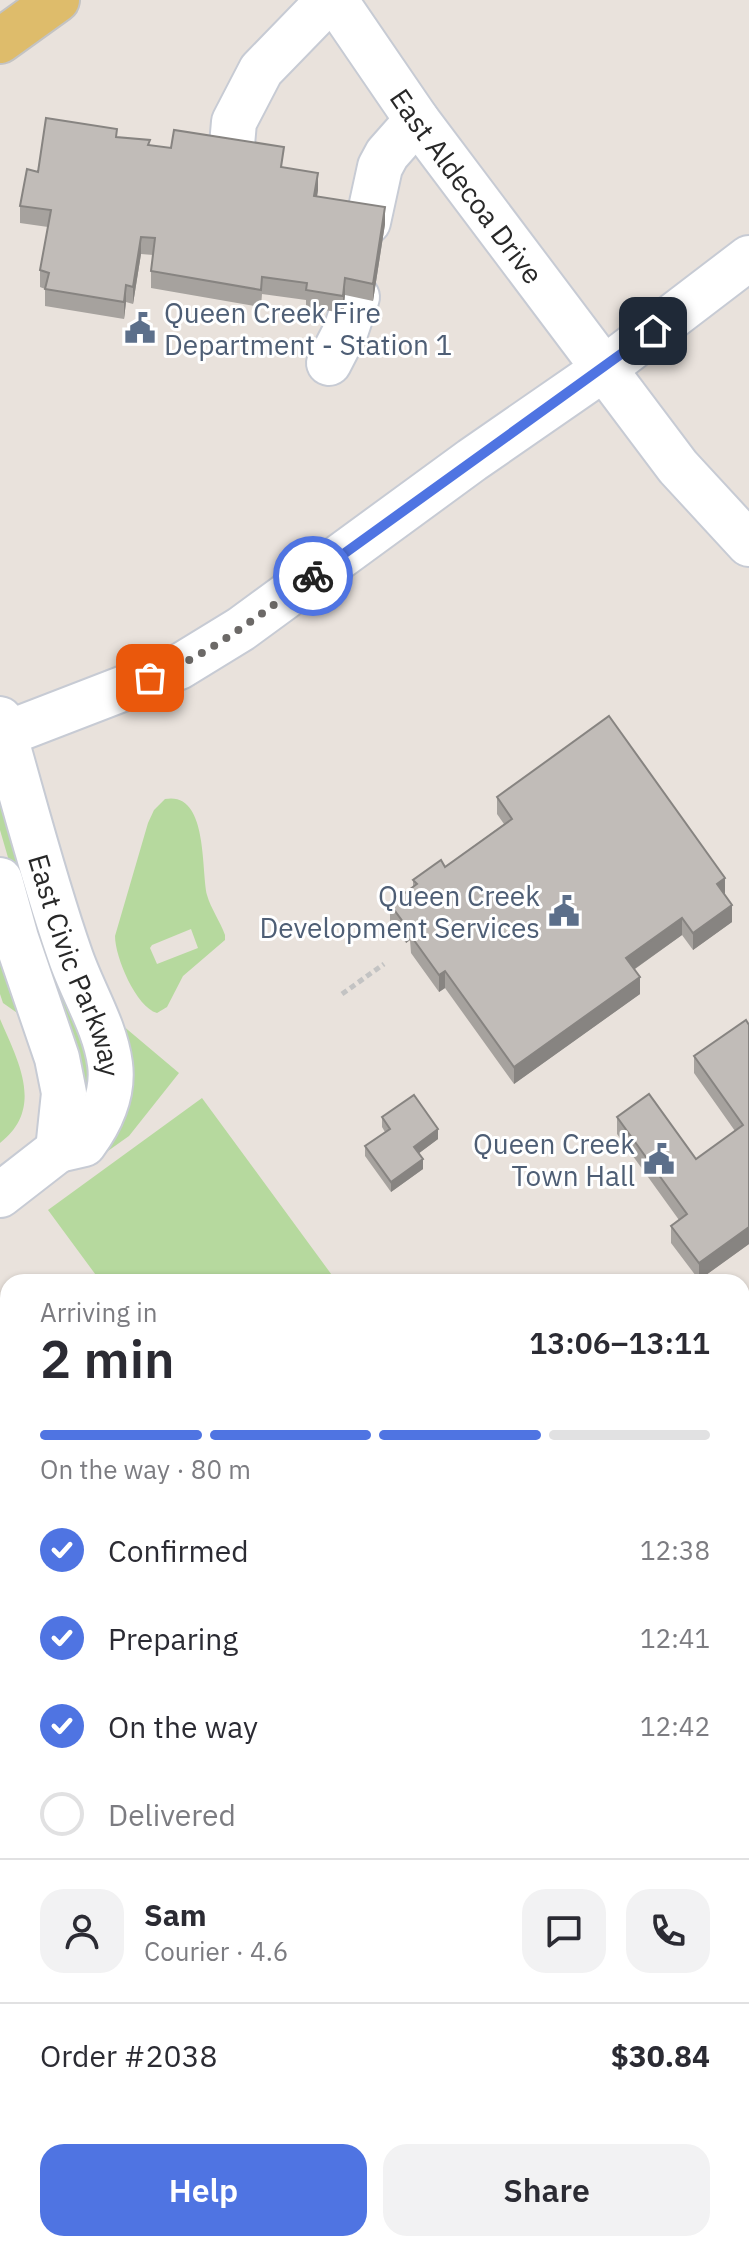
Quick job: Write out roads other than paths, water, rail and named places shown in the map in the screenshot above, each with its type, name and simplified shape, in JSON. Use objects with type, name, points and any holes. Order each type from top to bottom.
[{"type":"main road","points":[[0,41],[57,0]]},
{"type":"street","name":"East Aldecoa Drive","points":[[332,0],[417,120],[678,467],[749,544]]},
{"type":"street","points":[[231,156],[234,122],[261,70],[332,0]]},
{"type":"street","points":[[368,222],[380,167],[387,154],[417,120]]},
{"type":"street","points":[[2,730],[179,667],[241,629],[472,460],[605,368],[749,258]]},
{"type":"street","points":[[329,363],[346,330],[357,297]]},
{"type":"street","name":"East Civic Parkway","points":[[0,880],[16,938],[57,1058],[64,1093],[58,1150],[84,1144],[100,1122],[110,1088],[110,1065],[105,1042],[70,957],[2,730]]},
{"type":"street","points":[[0,1195],[58,1150]]},
{"type":"place","name":"Queen Creek Fire Department - Station 1","points":[[140,328]]},
{"type":"place","name":"Queen Creek Development Services","points":[[564,911]]},
{"type":"place","name":"Queen Creek Town Hall","points":[[659,1159]]}]
